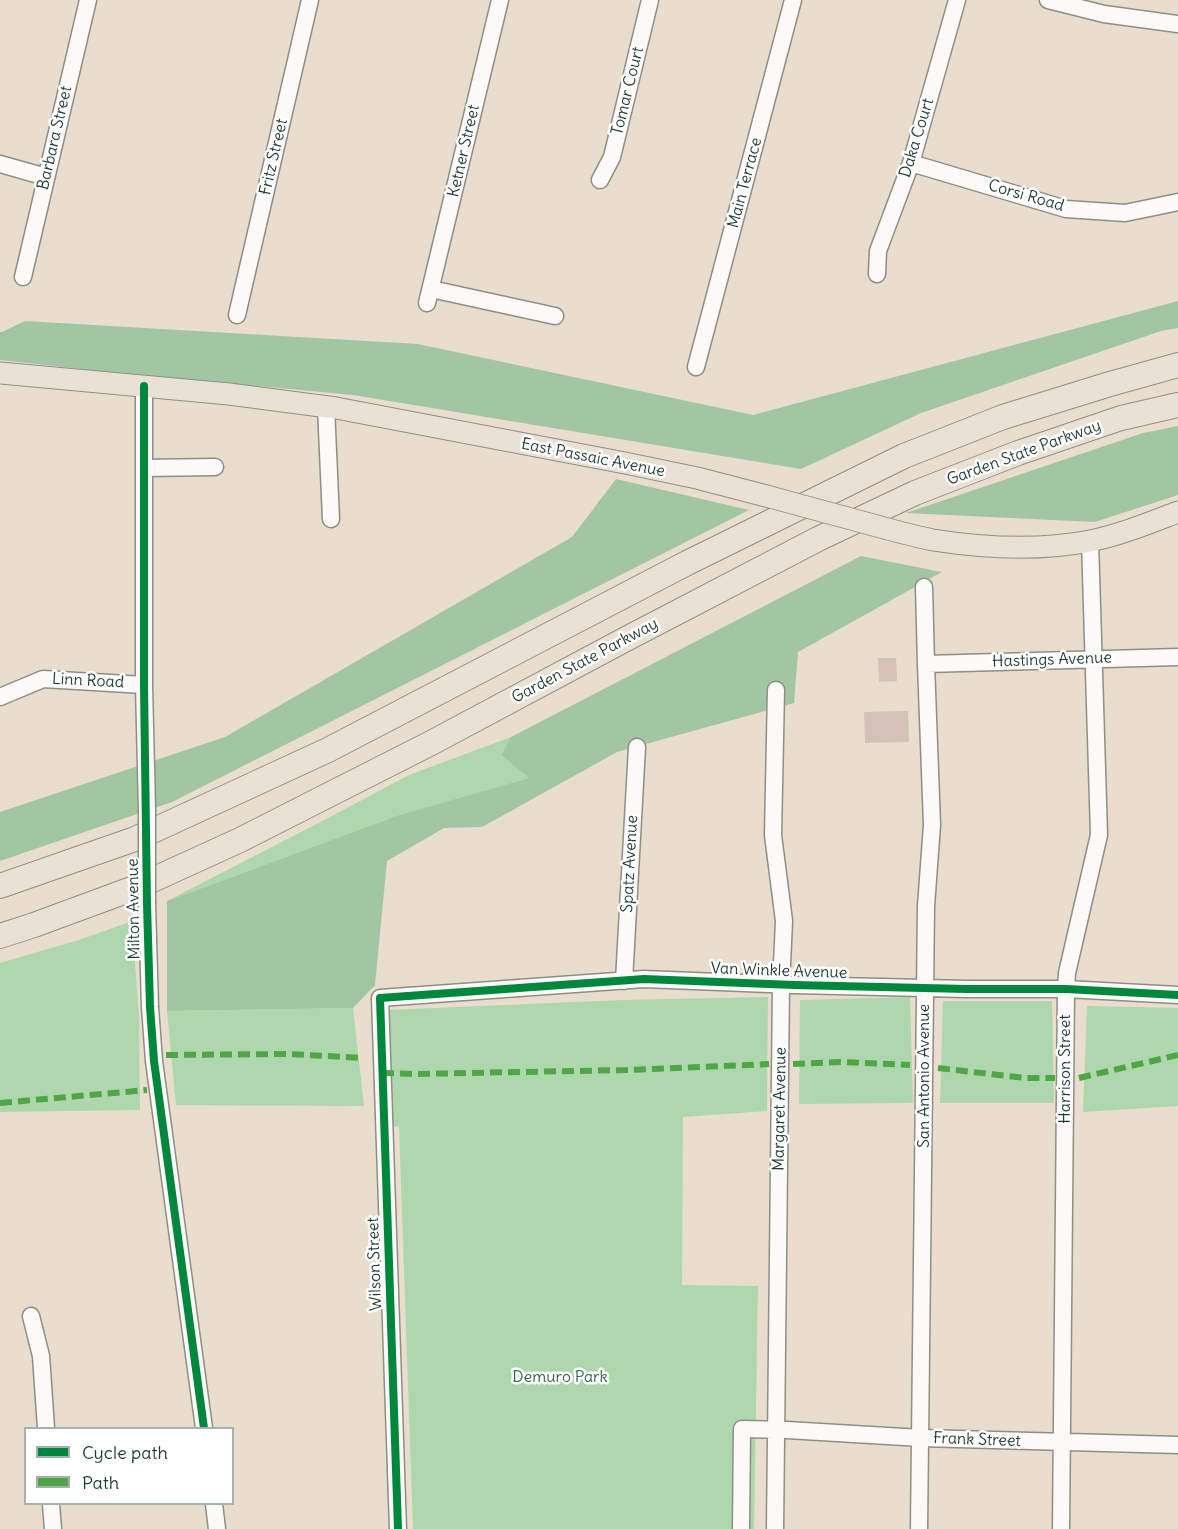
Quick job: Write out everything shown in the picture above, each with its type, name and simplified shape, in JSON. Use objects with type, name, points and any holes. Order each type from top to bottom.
[{"type":"highway","points":[[0,886],[135,839],[328,750],[687,563],[904,456],[1003,417],[1178,365]]},
{"type":"highway","name":"Garden State Parkway","points":[[0,936],[137,887],[240,840],[444,737],[818,539],[915,493],[1018,453],[1121,418],[1178,405]]},
{"type":"main road","name":"East Passaic Avenue","points":[[0,373],[229,394],[326,407],[697,478],[931,540],[971,545],[1030,547],[1090,541],[1178,512]]},
{"type":"street","name":"Barbara Street","points":[[22,277],[87,0]]},
{"type":"street","name":"Fritz Street","points":[[237,315],[310,0]]},
{"type":"street","name":"Ketner Street","points":[[500,0],[429,296],[555,316]]},
{"type":"street","name":"Tomar Court","points":[[600,180],[612,157],[650,0]]},
{"type":"street","name":"Main Terrace","points":[[696,367],[793,0]]},
{"type":"street","name":"Daka Court","points":[[877,274],[878,251],[911,163],[957,0]]},
{"type":"street","points":[[1048,0],[1104,14],[1178,24]]},
{"type":"street","name":"Corsi Road","points":[[911,163],[1066,208],[1125,213],[1178,202]]},
{"type":"street","points":[[0,164],[46,177]]},
{"type":"street","name":"Milton Avenue","points":[[144,386],[144,685],[150,1007],[154,1061],[204,1427]]},
{"type":"street","points":[[326,407],[331,519]]},
{"type":"street","points":[[144,468],[215,467]]},
{"type":"street","name":"Harrison Street","points":[[1061,1529],[1066,989],[1067,973],[1099,835],[1090,541]]},
{"type":"street","name":"San Antonio Avenue","points":[[919,1529],[926,906],[932,825],[924,588]]},
{"type":"street","name":"Hastings Avenue","points":[[926,664],[1178,657]]},
{"type":"street","name":"Linn Road","points":[[0,697],[43,679],[144,685]]},
{"type":"street","name":"Margaret Avenue","points":[[775,1529],[781,985],[784,921],[773,835],[776,690]]},
{"type":"street","name":"Spatz Avenue","points":[[624,981],[637,747]]},
{"type":"street","name":"Van Winkle Avenue","points":[[380,998],[644,979],[781,985],[1066,989],[1178,995]]},
{"type":"street","name":"Wilson Street","points":[[380,998],[398,1529]]},
{"type":"street","points":[[31,1316],[41,1356],[46,1427]]},
{"type":"street","name":"Frank Street","points":[[741,1529],[742,1430],[921,1438],[1178,1445]]},
{"type":"street","points":[[51,1505],[53,1529]]},
{"type":"street","points":[[214,1505],[217,1529]]},
{"type":"green space","points":[[1178,301],[1178,328],[1161,331],[921,413],[801,469],[353,395],[0,360],[0,332],[25,321],[418,344],[753,415]]},
{"type":"green space","points":[[1178,426],[1178,495],[1095,522],[906,513],[1143,433]]},
{"type":"green space","points":[[616,479],[749,510],[172,802],[0,861],[0,812],[225,737],[572,537]]},
{"type":"green space","points":[[861,556],[942,572],[798,652],[794,703],[617,752],[482,827],[444,828],[387,861],[375,985],[353,1008],[167,1011],[167,901],[399,815],[529,778],[501,755],[511,737]]},
{"type":"green space","points":[[511,737],[501,755],[530,778],[399,815],[167,901],[409,775]]},
{"type":"green space","points":[[132,921],[139,1018],[140,1110],[0,1112],[0,963],[82,939]]},
{"type":"green space","name":"Demuro Park","points":[[768,997],[767,1111],[683,1117],[682,1285],[758,1286],[754,1529],[413,1529],[399,1127],[390,1126],[386,1010],[623,1000]]},
{"type":"green space","points":[[910,997],[913,1103],[799,1104],[800,1000]]},
{"type":"green space","points":[[943,1001],[1052,1001],[1054,1103],[940,1103]]},
{"type":"green space","points":[[1087,1006],[1178,1008],[1178,1106],[1083,1112]]},
{"type":"green space","points":[[353,1008],[364,1106],[176,1105],[167,1011]]},
{"type":"building","points":[[878,658],[896,658],[897,681],[879,682]]},
{"type":"building","points":[[908,711],[909,742],[865,743],[864,712]]},
{"type":"marked path","points":[[166,1055],[289,1054],[363,1058]]},
{"type":"marked path","points":[[1079,1078],[1178,1055]]},
{"type":"marked path","points":[[793,1064],[839,1062],[910,1065]]},
{"type":"marked path","points":[[382,1073],[626,1070],[769,1064]]},
{"type":"marked path","points":[[938,1068],[1025,1078],[1055,1078]]},
{"type":"marked path","points":[[0,1103],[147,1090]]},
{"type":"cycle path","points":[[144,386],[144,685],[150,1007],[154,1061],[204,1427]]},
{"type":"cycle path","points":[[398,1529],[380,998],[644,979],[794,985],[1066,989],[1178,995]]}]
